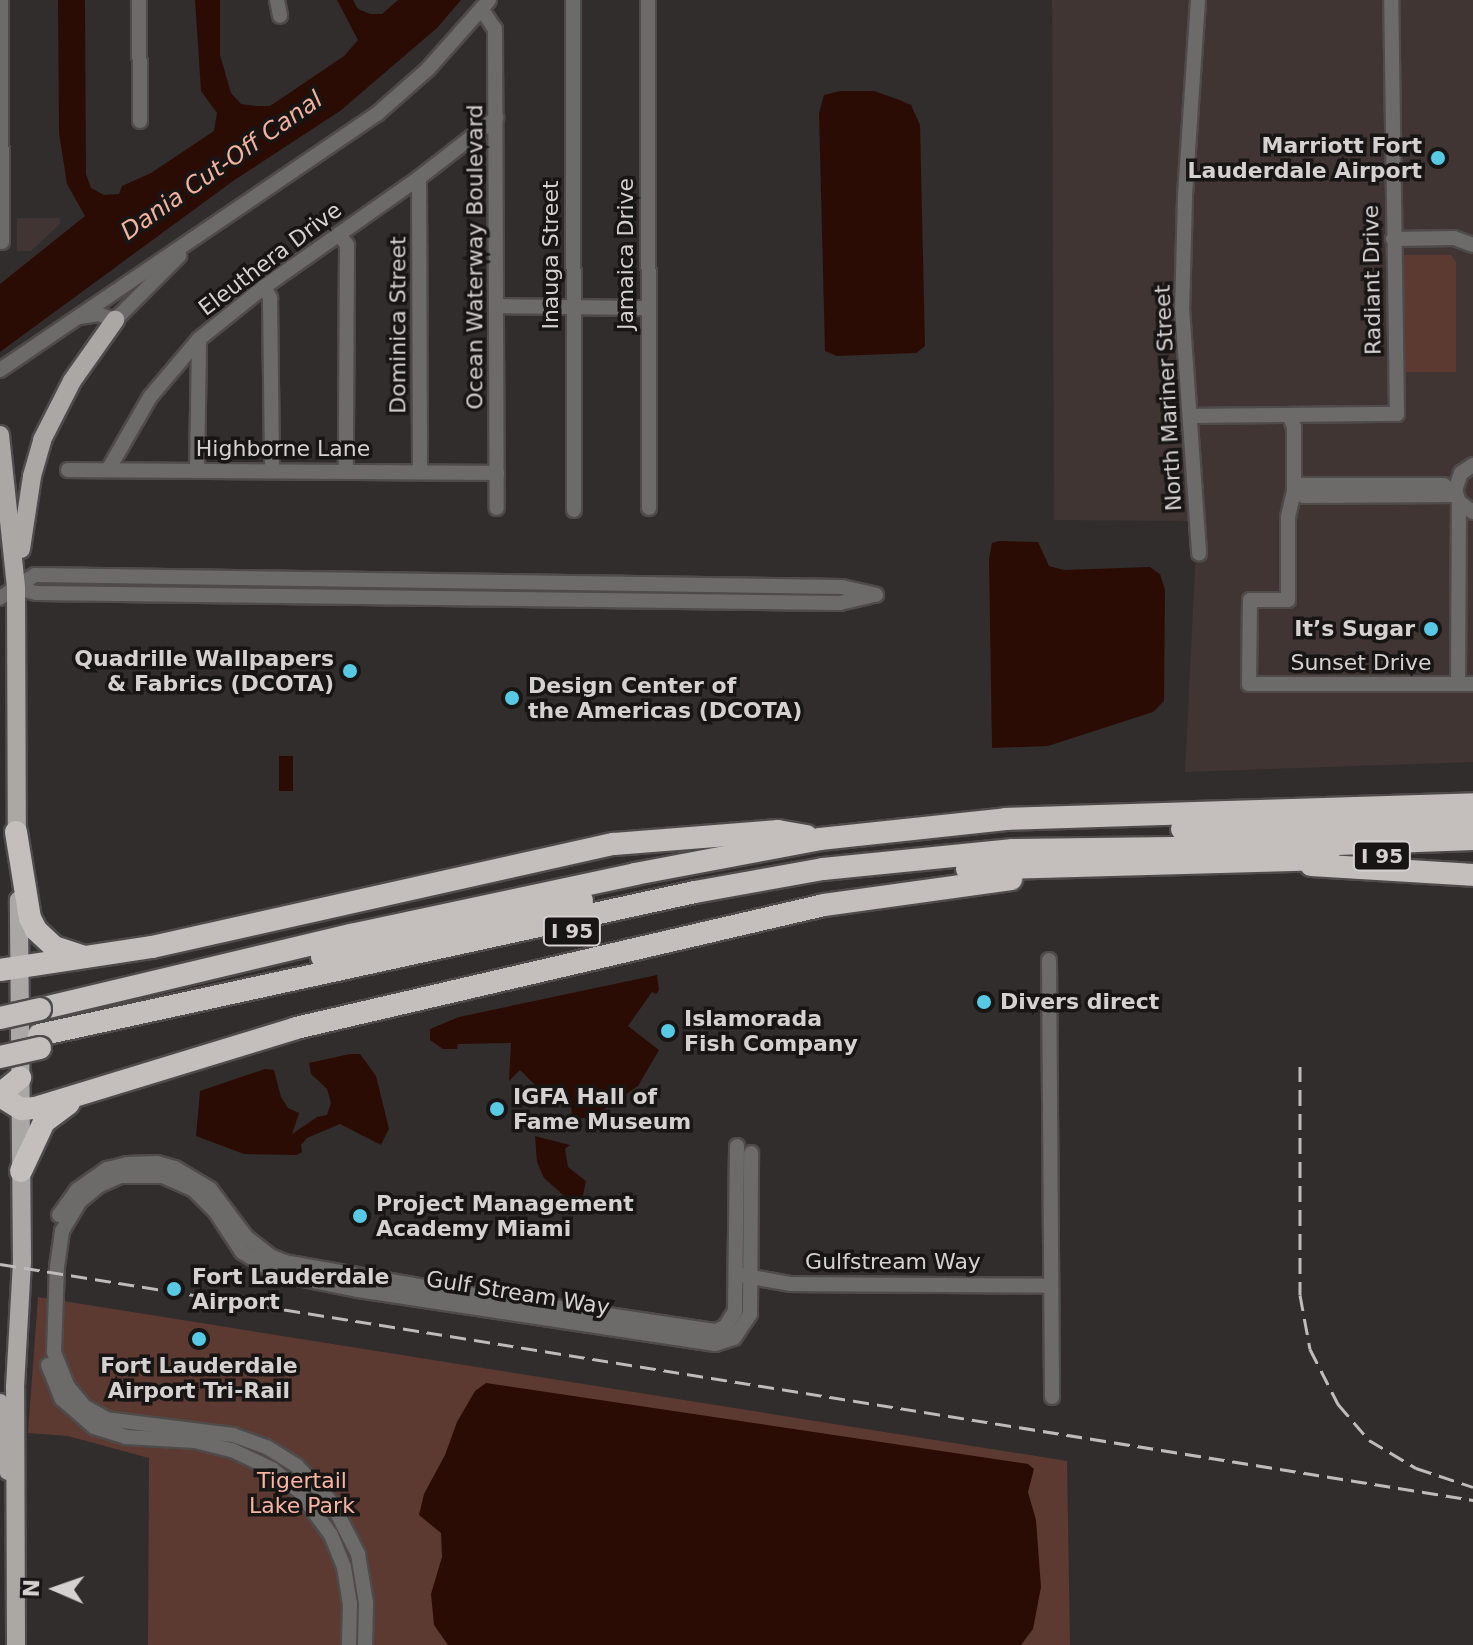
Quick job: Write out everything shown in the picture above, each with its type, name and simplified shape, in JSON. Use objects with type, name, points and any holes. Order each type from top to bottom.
[{"type":"highway","name":"I 95","points":[[0,1057],[40,1027],[351,935],[635,874],[820,839],[1006,819],[1473,804]]},
{"type":"highway","points":[[0,1044],[40,1027],[757,863],[1013,833],[1473,822]]},
{"type":"highway","points":[[11,969],[152,947],[345,901],[614,844],[778,831],[820,839]]},
{"type":"highway","points":[[16,832],[30,918],[36,930],[54,947],[85,957]]},
{"type":"highway","points":[[0,1026],[40,1027],[695,892],[823,869],[1013,850],[1255,847],[1473,839]]},
{"type":"highway","name":"I 95","points":[[0,1018],[40,1027],[824,881],[994,867],[1291,861],[1473,851]]},
{"type":"highway","points":[[1291,861],[1356,869],[1473,875]]},
{"type":"highway","points":[[20,1078],[0,1095],[21,1109],[296,1028],[824,905],[1111,865]]},
{"type":"highway","points":[[21,1171],[44,1122],[83,1093]]},
{"type":"main road","points":[[8,593],[42,440],[72,381],[115,320]]},
{"type":"main road","points":[[0,435],[16,832],[11,969],[21,1109],[22,1268],[7,1382],[15,1497],[16,1645]]},
{"type":"main road","points":[[0,1403],[1,1444],[15,1497]]},
{"type":"street","points":[[1,0],[2,242]]},
{"type":"street","points":[[139,0],[140,121]]},
{"type":"street","points":[[277,0],[280,16]]},
{"type":"street","name":"Inauga Street","points":[[573,0],[574,510]]},
{"type":"street","name":"Jamaica Drive","points":[[648,0],[649,508]]},
{"type":"street","name":"North Mariner Street","points":[[1198,0],[1183,239],[1184,374],[1190,416],[1199,553]]},
{"type":"street","name":"Radiant Drive","points":[[1289,415],[1397,414],[1391,0]]},
{"type":"street","points":[[0,370],[377,114],[428,69],[486,5]]},
{"type":"street","name":"Ocean Waterway Boulevard","points":[[486,5],[495,29],[497,508]]},
{"type":"street","name":"Eleuthera Drive","points":[[108,470],[150,397],[199,339],[264,287],[419,178],[496,118]]},
{"type":"street","name":"Dominica Street","points":[[419,178],[420,472]]},
{"type":"street","points":[[77,318],[98,314],[115,320],[160,273],[226,218]]},
{"type":"street","points":[[339,234],[347,245],[346,472]]},
{"type":"street","points":[[1393,239],[1454,238],[1473,245]]},
{"type":"street","points":[[264,287],[270,298],[272,471]]},
{"type":"street","points":[[497,306],[649,308]]},
{"type":"street","points":[[197,471],[199,339]]},
{"type":"street","points":[[1190,416],[1289,415],[1294,427],[1294,491]]},
{"type":"street","points":[[1465,684],[1456,494],[1461,473],[1473,465]]},
{"type":"street","name":"Highborne Lane","points":[[68,470],[497,473]]},
{"type":"street","points":[[1294,491],[1303,485],[1456,494],[1473,512]]},
{"type":"street","name":"Sunset Drive","points":[[1294,491],[1288,517],[1288,600],[1250,600],[1249,684],[1465,684]]},
{"type":"street","points":[[35,575],[842,587],[876,595],[840,603],[8,593],[35,575]]},
{"type":"street","points":[[1049,960],[1052,1397]]},
{"type":"street","name":"Gulf Stream Way","points":[[365,1645],[366,1603],[358,1554],[332,1503],[297,1466],[266,1447],[233,1435],[107,1419],[84,1406],[68,1387],[54,1352],[59,1244],[66,1221],[89,1192],[110,1180],[130,1174],[156,1175],[176,1180],[205,1199],[242,1252],[266,1269],[290,1277],[705,1345],[724,1342],[743,1330],[750,1314],[742,1275],[737,1146]]},
{"type":"street","name":"Gulf Stream Way","points":[[349,1645],[348,1587],[338,1550],[322,1519],[292,1485],[259,1462],[214,1445],[126,1437],[103,1431],[77,1414],[57,1390],[45,1352],[50,1247],[59,1215],[77,1190],[96,1175],[117,1166],[165,1165],[210,1189],[246,1237],[270,1256],[285,1262],[716,1331],[732,1319],[742,1275],[751,1153]]},
{"type":"street","name":"Gulfstream Way","points":[[742,1275],[791,1284],[1051,1286]]},
{"type":"shaded area","points":[[1052,0],[1473,0],[1473,762],[1185,772],[1197,528],[1187,521],[1054,520]]},
{"type":"shaded area","points":[[17,218],[60,218],[60,224],[31,251],[17,251]]},
{"type":"green space","points":[[1399,255],[1451,255],[1456,262],[1456,372],[1400,372]]},
{"type":"green space","name":"Tigertail Lake Park","points":[[38,1297],[1067,1461],[1070,1645],[148,1645],[149,1458],[68,1436],[28,1433]]},
{"type":"water","name":"Dania Cut-Off Canal","points":[[58,0],[85,0],[86,174],[91,188],[104,195],[119,194],[122,186],[151,173],[214,131],[217,113],[201,91],[195,0],[220,0],[220,55],[231,93],[241,104],[270,106],[344,56],[358,40],[337,0],[353,0],[358,9],[370,14],[382,14],[398,0],[461,0],[437,28],[340,111],[233,181],[0,352],[0,284],[85,216],[67,184],[59,133]]},
{"type":"water","points":[[840,91],[874,91],[897,99],[911,105],[920,125],[925,346],[916,353],[837,356],[825,351],[819,113],[824,95]]},
{"type":"water","points":[[1038,542],[1049,566],[1064,570],[1150,567],[1160,574],[1165,590],[1164,701],[1153,712],[1048,746],[992,748],[989,559],[992,543]]},
{"type":"water","points":[[279,756],[293,756],[293,791],[279,791]]},
{"type":"water","points":[[657,975],[659,990],[656,994],[652,992],[628,1026],[659,1050],[638,1086],[591,1118],[572,1118],[571,1103],[530,1103],[530,1097],[526,1096],[536,1086],[520,1070],[509,1081],[511,1043],[458,1044],[457,1049],[443,1049],[430,1040],[430,1029],[459,1017]]},
{"type":"water","points":[[360,1054],[376,1076],[389,1129],[381,1145],[340,1124],[307,1138],[301,1145],[302,1152],[297,1155],[244,1154],[196,1136],[200,1091],[265,1069],[274,1070],[281,1097],[288,1108],[299,1113],[292,1134],[317,1117],[327,1115],[331,1103],[327,1089],[311,1074],[309,1063]]},
{"type":"water","points":[[535,1136],[570,1145],[565,1149],[568,1167],[586,1181],[581,1205],[572,1203],[544,1178],[537,1162]]},
{"type":"water","points":[[486,1383],[1028,1464],[1034,1469],[1028,1492],[1036,1520],[1041,1587],[1033,1629],[1021,1645],[448,1645],[434,1625],[431,1594],[442,1557],[441,1533],[419,1515],[424,1494],[445,1455],[457,1422],[475,1391]]},
{"type":"railway","points":[[1300,1066],[1300,1295],[1310,1349],[1338,1404],[1369,1440],[1416,1468],[1473,1487]]},
{"type":"railway","points":[[0,1264],[1473,1500]]},
{"type":"place","name":"Marriott Fort Lauderdale Airport","points":[[1438,158]]},
{"type":"place","name":"It’s Sugar","points":[[1431,629]]},
{"type":"place","name":"Quadrille Wallpapers & Fabrics (DCOTA)","points":[[350,671]]},
{"type":"place","name":"Design Center of the Americas (DCOTA)","points":[[512,698]]},
{"type":"place","name":"Divers direct","points":[[984,1002]]},
{"type":"place","name":"Islamorada Fish Company","points":[[668,1031]]},
{"type":"place","name":"IGFA Hall of Fame Museum","points":[[497,1109]]},
{"type":"place","name":"Project Management Academy Miami","points":[[360,1216]]},
{"type":"place","name":"Fort Lauderdale Airport","points":[[174,1289]]},
{"type":"place","name":"Fort Lauderdale Airport Tri-Rail","points":[[199,1339]]}]
